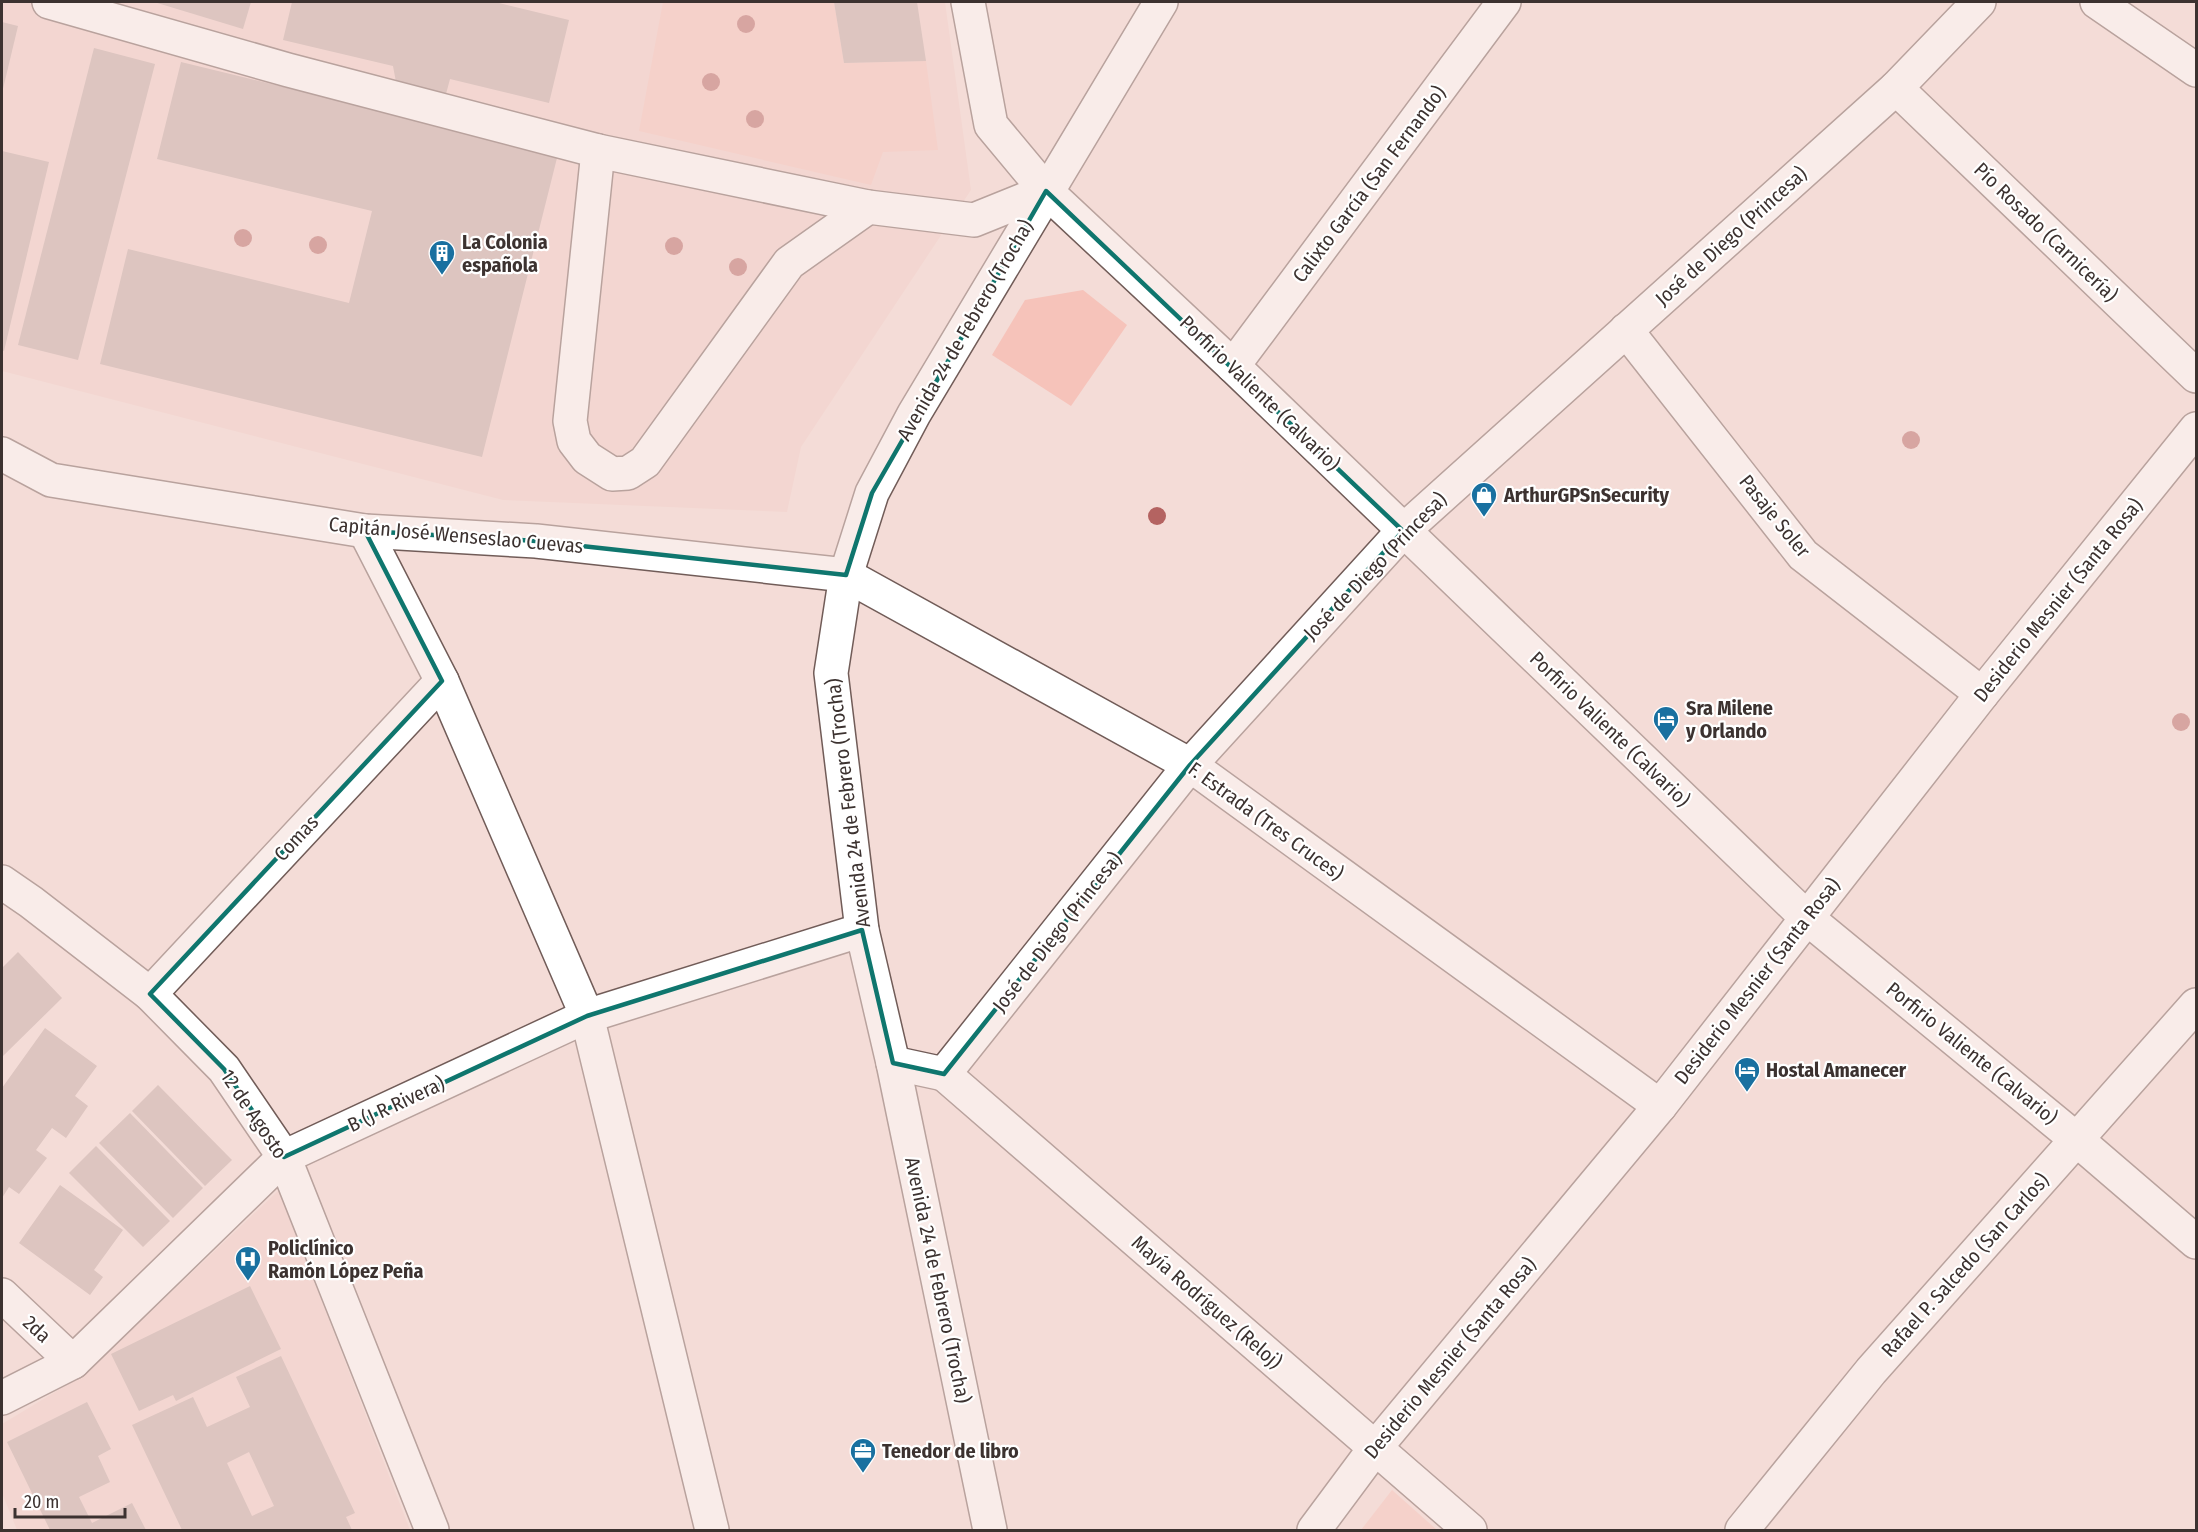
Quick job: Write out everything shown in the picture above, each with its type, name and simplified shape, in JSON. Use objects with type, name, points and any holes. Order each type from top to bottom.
[{"type":"street","points":[[51,2],[288,70],[598,151],[868,207],[974,219],[1046,191]]},
{"type":"street","name":"Porfirio Valiente (Calvario)","points":[[968,2],[991,125],[1046,191],[1233,366],[1807,918],[2076,1139],[2196,1242]]},
{"type":"street","name":"Avenida 24 de Febrero (Trocha)","points":[[990,1530],[893,1063],[862,930],[831,674],[846,575],[872,493],[914,414],[1161,2]]},
{"type":"street","name":"Calixto García (San Fernando)","points":[[1233,366],[1504,2]]},
{"type":"street","name":"José de Diego (Princesa)","points":[[944,1074],[1190,765],[1403,531],[1896,88],[1978,2]]},
{"type":"street","points":[[2097,2],[2196,70]]},
{"type":"street","name":"Pío Rosado (Carnicería)","points":[[1896,88],[2196,376]]},
{"type":"street","points":[[598,151],[570,421],[574,441],[587,458],[612,474],[628,474],[645,462],[789,263],[868,207]]},
{"type":"street","name":"Pasaje Soler","points":[[1626,330],[1803,555],[1982,694]]},
{"type":"street","name":"Desiderio Mesnier (Santa Rosa)","points":[[1314,1530],[1375,1448],[1660,1106],[1982,694],[2196,429]]},
{"type":"street","name":"Capitán José Wenseslao Cuevas","points":[[2,454],[51,480],[365,531],[536,541],[846,575]]},
{"type":"street","points":[[365,531],[442,681],[587,1016],[712,1530]]},
{"type":"street","name":"F. Estrada (Tres Cruces)","points":[[846,575],[1190,765],[1660,1106]]},
{"type":"street","name":"Comas","points":[[150,994],[442,681]]},
{"type":"street","name":"12 de Agosto","points":[[2,882],[32,902],[150,994],[224,1069],[285,1157],[432,1530]]},
{"type":"street","name":"B (J R Rivera)","points":[[2,1398],[73,1362],[285,1157],[587,1016],[862,930]]},
{"type":"street","name":"Rafael P. Salcedo (San Carlos)","points":[[1742,1530],[1871,1371],[2196,1005]]},
{"type":"street","points":[[893,1063],[944,1074]]},
{"type":"street","name":"Mayía Rodríguez (Reloj)","points":[[944,1074],[1470,1530]]},
{"type":"street","name":"2da","points":[[2,1295],[73,1362]]},
{"type":"highlighted area","points":[[1046,191],[1403,531],[1190,765],[944,1074],[893,1063],[862,930],[587,1016],[284,1157],[224,1069],[150,994],[442,681],[365,531],[536,541],[846,575],[872,493]]},
{"type":"shaded area","points":[[2,2],[945,2],[971,190],[801,447],[787,512],[503,500],[2,371]]},
{"type":"shaded area","points":[[663,2],[834,2],[844,63],[926,61],[938,150],[883,152],[871,185],[639,131]]},
{"type":"shaded area","points":[[1083,290],[1127,325],[1071,406],[992,355],[1025,300]]},
{"type":"shaded area","name":"Policlínico Ramón López Peña","points":[[279,1190],[410,1530],[17,1530],[2,1493],[2,1424],[85,1374]]},
{"type":"shaded area","points":[[1392,1490],[1437,1530],[1361,1530]]},
{"type":"building","points":[[154,2],[251,2],[243,29]]},
{"type":"building","points":[[292,2],[495,2],[569,20],[549,103],[450,79],[446,94],[396,82],[393,66],[283,40]]},
{"type":"building","points":[[834,2],[917,2],[926,61],[844,63]]},
{"type":"building","points":[[2,22],[18,26],[2,93]]},
{"type":"building","points":[[94,48],[155,64],[78,360],[18,345]]},
{"type":"building","name":"La Colonia española","points":[[181,62],[558,154],[482,457],[100,364],[128,249],[349,303],[372,211],[157,159]]},
{"type":"building","points":[[2,151],[49,162],[4,351],[2,350]]},
{"type":"building","points":[[18,952],[62,998],[2,1057],[2,968]]},
{"type":"building","points":[[45,1028],[97,1066],[75,1096],[88,1106],[66,1138],[52,1128],[36,1150],[47,1158],[19,1194],[9,1187],[2,1198],[2,1088]]},
{"type":"building","points":[[158,1085],[232,1160],[205,1186],[132,1111]]},
{"type":"building","points":[[130,1113],[203,1188],[173,1218],[99,1143]]},
{"type":"building","points":[[96,1146],[170,1221],[143,1247],[69,1173]]},
{"type":"building","points":[[60,1185],[123,1230],[94,1270],[103,1277],[90,1295],[19,1243]]},
{"type":"building","points":[[250,1286],[281,1349],[176,1401],[173,1395],[139,1411],[111,1354]]},
{"type":"building","points":[[281,1356],[355,1513],[346,1517],[352,1530],[182,1530],[132,1425],[193,1397],[207,1427],[250,1407],[236,1377]],"holes":[[[249,1452],[274,1506],[252,1516],[227,1463]]]},
{"type":"building","points":[[87,1402],[111,1449],[98,1456],[110,1482],[79,1497],[92,1523],[132,1503],[146,1530],[50,1530],[7,1442]]},
{"type":"place","name":"La Colonia española","points":[[442,276]]},
{"type":"place","name":"ArthurGPSnSecurity","points":[[1484,518]]},
{"type":"place","name":"Sra Milene y Orlando","points":[[1666,742]]},
{"type":"place","name":"Hostal Amanecer","points":[[1747,1093]]},
{"type":"place","name":"Policlínico Ramón López Peña","points":[[248,1282]]},
{"type":"place","name":"Tenedor de libro","points":[[863,1474]]}]
